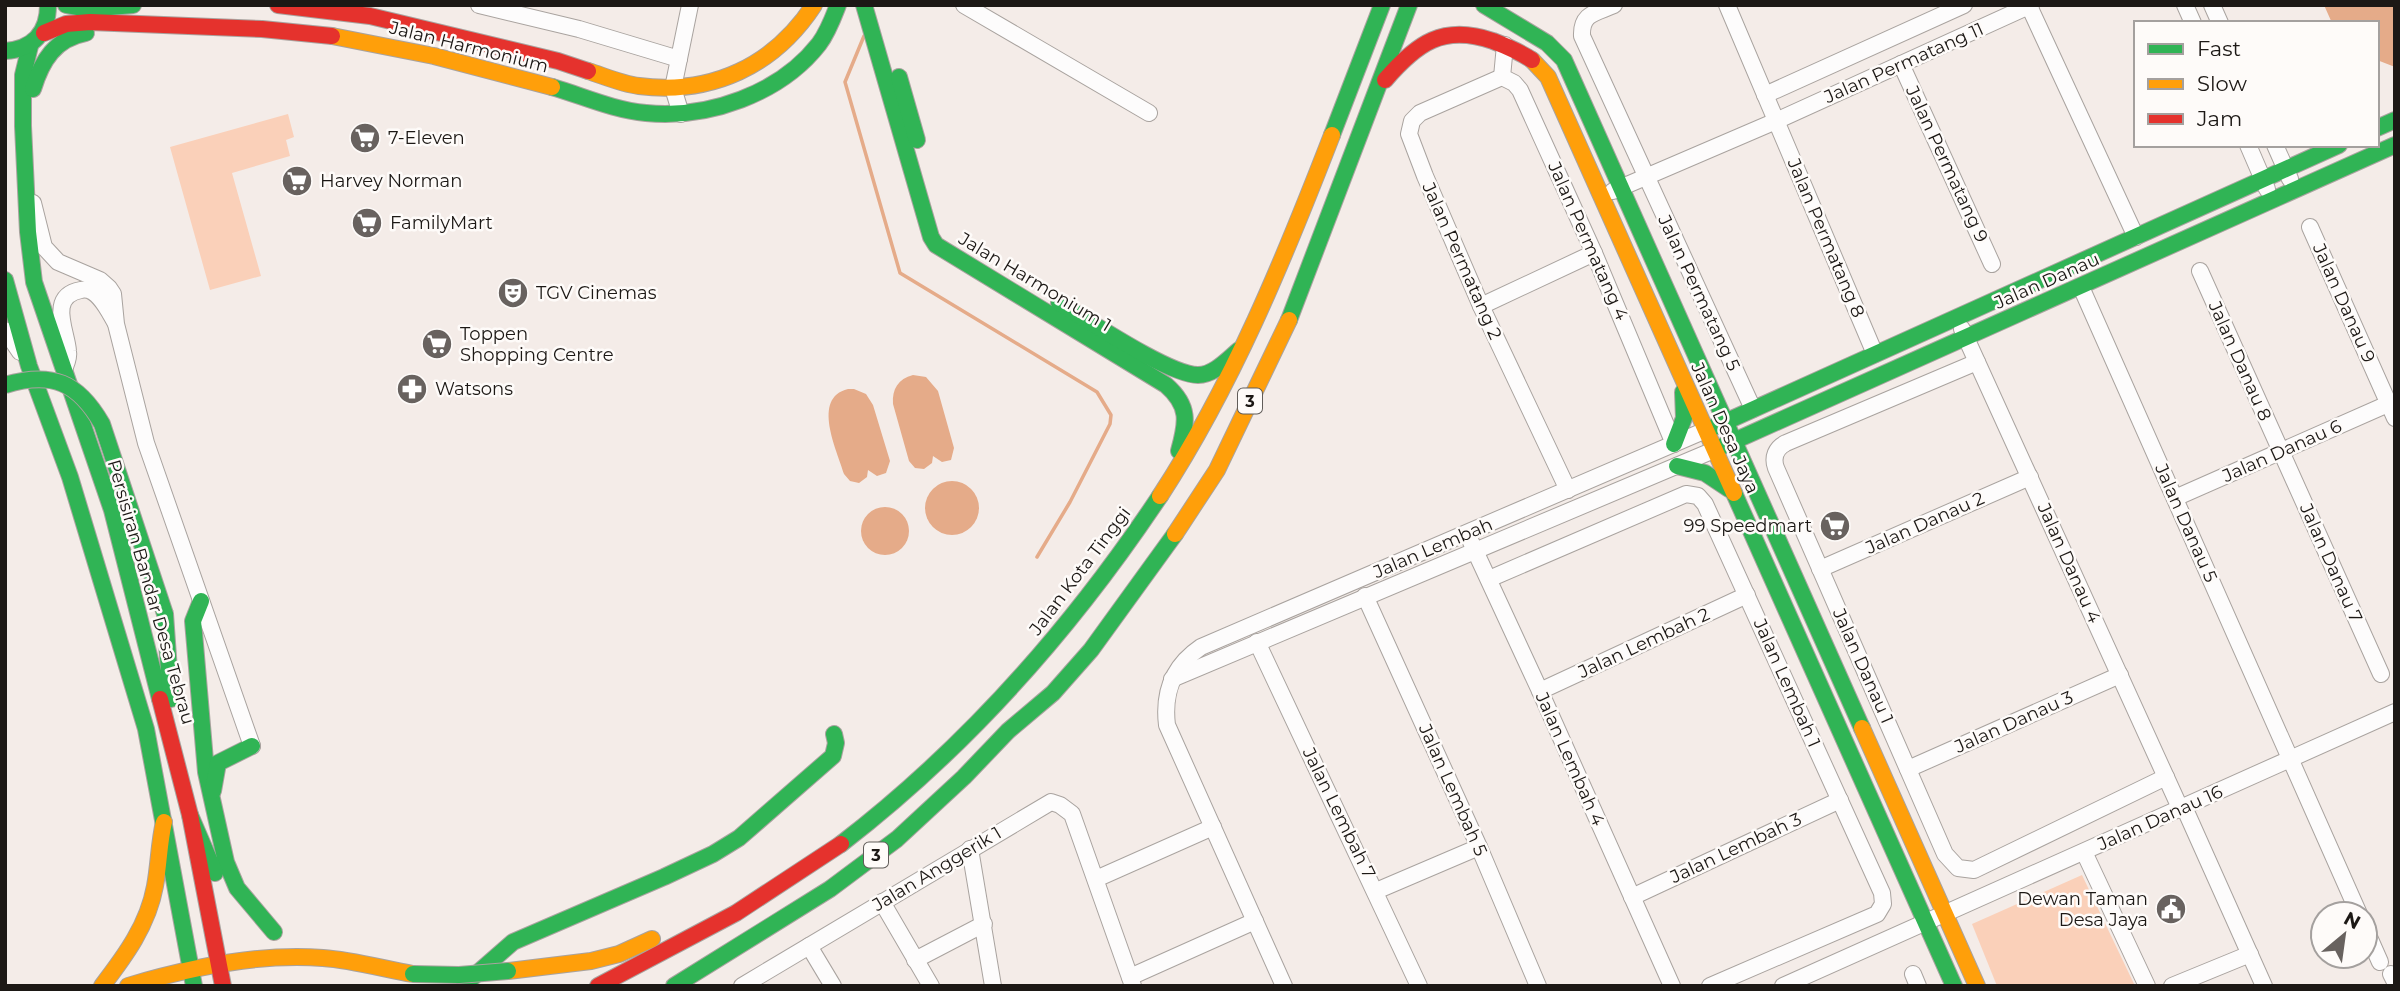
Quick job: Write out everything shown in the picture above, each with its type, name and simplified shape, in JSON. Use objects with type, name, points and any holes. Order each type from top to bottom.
[{"type":"main road","points":[[5,51],[22,50],[44,33],[48,5]]},
{"type":"main road","points":[[66,5],[87,9],[133,5]]},
{"type":"main road","name":"Jalan Harmonium","points":[[278,5],[322,8],[370,16],[558,61],[636,86],[673,88],[695,87],[721,80],[753,65],[790,37],[814,5]]},
{"type":"main road","name":"Jalan Harmonium","points":[[44,33],[66,24],[90,22],[298,32],[366,41],[549,86],[621,109],[681,114],[722,106],[775,83],[795,69],[820,44],[838,5]]},
{"type":"main road","name":"Jalan Kota Tinggi","points":[[598,986],[665,953],[774,889],[863,826],[908,788],[990,710],[1027,672],[1071,619],[1170,479],[1197,435],[1243,347],[1316,174],[1382,5]]},
{"type":"main road","name":"3","points":[[674,986],[830,889],[897,839],[964,778],[1008,731],[1053,693],[1091,650],[1169,543],[1217,470],[1291,316],[1409,5]]},
{"type":"main road","name":"Jalan Desa Jaya","points":[[1484,5],[1537,36],[1557,50],[1564,60],[1977,986]]},
{"type":"main road","name":"Jalan Harmonium 1","points":[[873,9],[947,237],[1183,372],[1199,375],[1211,371],[1243,347]]},
{"type":"main road","name":"Jalan Harmonium 1","points":[[873,9],[872,34],[931,237],[936,245],[1175,391],[1184,404],[1187,419],[1170,479]]},
{"type":"main road","points":[[23,126],[39,67],[49,52],[66,38],[82,33],[145,32],[164,26]]},
{"type":"main road","name":"Jalan Desa Jaya","points":[[1374,92],[1413,49],[1438,35],[1465,33],[1505,45],[1534,60],[1548,77],[1954,986]]},
{"type":"main road","name":"Persisiran Bandar Desa Tebrau","points":[[30,46],[23,75],[23,126],[28,232],[34,282],[112,510],[190,815],[223,986]]},
{"type":"main road","points":[[2379,127],[2395,120]]},
{"type":"main road","name":"Jalan Danau","points":[[1714,450],[2395,145]]},
{"type":"main road","name":"Jalan Danau","points":[[1706,430],[2334,147]]},
{"type":"main road","points":[[5,281],[29,366],[70,477],[146,729],[193,978]]},
{"type":"main road","points":[[5,385],[39,377],[52,379],[78,392],[91,405],[102,424],[165,614],[172,695],[168,722]]},
{"type":"main road","points":[[1674,444],[1684,418],[1682,377]]},
{"type":"main road","points":[[1710,387],[1753,409]]},
{"type":"main road","points":[[1749,473],[1756,446],[1772,425]]},
{"type":"main road","points":[[1676,466],[1705,471],[1717,477],[1733,492]]},
{"type":"main road","points":[[201,601],[193,621],[206,772],[211,799],[226,862],[237,888],[274,932]]},
{"type":"main road","points":[[463,986],[513,942],[664,877],[740,838],[833,756],[835,734]]},
{"type":"main road","points":[[211,799],[218,763],[252,746]]},
{"type":"main road","points":[[190,815],[215,874],[245,912],[274,932],[324,958]]},
{"type":"main road","points":[[102,986],[130,949],[148,912],[153,896],[159,840],[164,822]]},
{"type":"main road","points":[[128,986],[164,975],[193,978],[218,967],[267,958],[324,958],[413,974],[459,975],[552,967],[619,954],[736,900],[774,889]]},
{"type":"street","points":[[479,5],[579,29],[679,59]]},
{"type":"street","points":[[681,114],[673,88],[690,5]]},
{"type":"street","points":[[964,5],[1149,113]]},
{"type":"street","name":"Jalan Permatang 5","points":[[1614,5],[1583,22],[1582,36],[1753,409]]},
{"type":"street","name":"Jalan Permatang 8","points":[[1727,5],[1875,354]]},
{"type":"street","points":[[1765,95],[1964,5]]},
{"type":"street","points":[[2212,5],[2219,21]]},
{"type":"street","points":[[2030,6],[2136,237]]},
{"type":"street","name":"Jalan Permatang 11","points":[[1601,196],[1776,121],[2030,6]]},
{"type":"street","points":[[1502,77],[1505,45]]},
{"type":"street","name":"Jalan Permatang 9","points":[[1901,64],[1992,264]]},
{"type":"street","name":"Jalan Permatang 4","points":[[1502,77],[1514,83],[1520,90],[1594,253],[1674,444]]},
{"type":"street","name":"Jalan Permatang 2","points":[[1502,77],[1419,113],[1412,121],[1409,134],[1481,306],[1568,490]]},
{"type":"street","points":[[2249,147],[2272,201]]},
{"type":"street","points":[[2276,147],[2295,191]]},
{"type":"street","points":[[26,173],[44,247],[58,262],[93,277],[113,294],[116,324],[146,443],[252,746]]},
{"type":"street","name":"Jalan Danau 9","points":[[2310,227],[2392,411]]},
{"type":"street","points":[[1481,306],[1594,253]]},
{"type":"street","name":"Jalan Danau 8","points":[[2200,271],[2281,451]]},
{"type":"street","name":"Jalan Danau 5","points":[[2081,287],[2353,900]]},
{"type":"street","points":[[65,370],[69,353],[60,315],[72,292],[86,289],[93,292],[116,324]]},
{"type":"street","name":"Jalan Danau 4","points":[[1957,317],[2264,986]]},
{"type":"street","points":[[5,330],[29,366]]},
{"type":"street","name":"Jalan Danau 1","points":[[1977,362],[1786,443],[1774,459],[1948,860],[1958,868],[1974,870],[2166,777]]},
{"type":"street","name":"Jalan Danau 6","points":[[2175,498],[2281,451],[2392,411]]},
{"type":"street","name":"Jalan Lembah","points":[[1171,680],[1177,669],[1201,648],[1706,430]]},
{"type":"street","name":"Jalan Lembah","points":[[1171,680],[1714,450]]},
{"type":"street","name":"Jalan Danau 7","points":[[2281,451],[2381,674]]},
{"type":"street","name":"Jalan Danau 2","points":[[1820,569],[2029,477]]},
{"type":"street","name":"Jalan Lembah 1","points":[[1489,579],[1686,495],[1698,496],[1706,504],[1882,893],[1883,904],[1877,914],[1710,986]]},
{"type":"street","name":"Jalan Lembah 4","points":[[1467,533],[1672,986]]},
{"type":"street","name":"Jalan Lembah 2","points":[[1540,691],[1747,595]]},
{"type":"street","name":"Jalan Lembah 5","points":[[1365,596],[1479,847],[1538,986]]},
{"type":"street","name":"Jalan Lembah 7","points":[[1257,642],[1419,986]]},
{"type":"street","name":"Jalan Danau 3","points":[[1908,769],[2120,675]]},
{"type":"street","points":[[1171,680],[1166,699],[1167,724],[1284,986]]},
{"type":"street","name":"Jalan Danau 16","points":[[1787,985],[2395,712]]},
{"type":"street","name":"Jalan Lembah 3","points":[[1632,897],[1840,800]]},
{"type":"street","name":"Jalan Anggerik 1","points":[[742,986],[1046,804],[1056,803],[1072,814],[1096,879]]},
{"type":"street","points":[[1213,827],[1096,879],[1132,982],[1255,921]]},
{"type":"street","points":[[1376,891],[1479,847]]},
{"type":"street","points":[[970,849],[993,986]]},
{"type":"street","points":[[2084,852],[2147,986]]},
{"type":"street","points":[[882,902],[931,986]]},
{"type":"street","points":[[915,961],[984,924]]},
{"type":"street","points":[[809,946],[834,986]]},
{"type":"street","points":[[2172,986],[2249,954]]},
{"type":"shaded area","points":[[2324,5],[2395,5],[2395,67],[2379,61],[2379,21],[2331,21]]},
{"type":"shaded area","points":[[288,114],[294,137],[286,140],[290,156],[232,173],[261,276],[210,290],[170,147]]},
{"type":"shaded area","points":[[913,375],[926,377],[938,391],[954,448],[951,460],[942,462],[933,456],[932,463],[924,469],[915,468],[909,461],[893,404],[897,385]]},
{"type":"shaded area","points":[[848,389],[866,394],[873,405],[890,461],[886,473],[877,476],[868,470],[867,477],[859,483],[850,481],[844,474],[830,426],[831,403],[837,394]]},
{"type":"shaded area","points":[[952,481],[971,489],[979,508],[971,527],[952,535],[933,527],[925,508],[933,489]]},
{"type":"shaded area","points":[[885,507],[902,514],[909,531],[902,548],[885,555],[868,548],[861,531],[868,514]]},
{"type":"shaded area","points":[[2082,875],[2135,986],[1997,986],[1972,924]]},
{"type":"waterway","points":[[864,36],[845,82],[900,273],[1097,392],[1111,415],[1110,424],[1070,502],[1037,557]]},
{"type":"traffic: fast","points":[[5,51],[24,47],[37,38],[45,24],[48,5]]},
{"type":"traffic: fast","points":[[66,5],[87,9],[133,5]]},
{"type":"traffic: fast","points":[[552,87],[610,106],[646,113],[670,114],[718,107],[763,89],[803,62],[819,44],[838,5]]},
{"type":"traffic: fast","points":[[864,5],[931,237],[936,245],[1166,385],[1183,407],[1185,423],[1179,451]]},
{"type":"traffic: fast","points":[[1332,135],[1382,5]]},
{"type":"traffic: fast","points":[[1289,320],[1409,5]]},
{"type":"traffic: fast","points":[[1484,5],[1547,43],[1564,60],[1862,728]]},
{"type":"traffic: fast","points":[[33,89],[51,52],[66,40],[86,33]]},
{"type":"traffic: fast","points":[[30,46],[23,75],[23,126],[28,232],[34,282],[112,510],[160,699]]},
{"type":"traffic: fast","points":[[899,77],[917,140]]},
{"type":"traffic: fast","points":[[2379,127],[2395,120]]},
{"type":"traffic: fast","points":[[1723,446],[2395,145]]},
{"type":"traffic: fast","points":[[1714,427],[2335,147]]},
{"type":"traffic: fast","points":[[5,280],[29,366],[70,477],[146,729],[194,986]]},
{"type":"traffic: fast","points":[[1059,303],[1149,357],[1185,373],[1198,375],[1210,372],[1239,350]]},
{"type":"traffic: fast","points":[[5,385],[37,379],[50,380],[73,390],[93,410],[102,424],[165,614]]},
{"type":"traffic: fast","points":[[1674,444],[1684,418],[1683,392]]},
{"type":"traffic: fast","points":[[1677,466],[1705,473],[1729,489]]},
{"type":"traffic: fast","points":[[1734,493],[1954,986]]},
{"type":"traffic: fast","points":[[841,844],[932,767],[1015,683],[1091,592],[1160,496]]},
{"type":"traffic: fast","points":[[674,986],[830,889],[897,839],[964,777],[1008,731],[1053,693],[1091,650],[1175,534]]},
{"type":"traffic: fast","points":[[201,601],[193,621],[206,772],[226,862],[237,888],[274,932]]},
{"type":"traffic: fast","points":[[165,614],[171,699]]},
{"type":"traffic: fast","points":[[465,984],[513,942],[664,877],[713,854],[739,838],[833,756],[836,743],[834,734]]},
{"type":"traffic: fast","points":[[213,791],[218,763],[252,746]]},
{"type":"traffic: fast","points":[[190,815],[215,873]]},
{"type":"traffic: fast","points":[[413,974],[459,975],[508,971]]},
{"type":"traffic: slow","points":[[588,71],[620,82],[666,88],[692,86],[716,80],[739,72],[780,45],[814,5]]},
{"type":"traffic: slow","points":[[332,36],[434,56],[552,87]]},
{"type":"traffic: slow","points":[[1532,60],[1548,77],[1734,493]]},
{"type":"traffic: slow","points":[[1160,496],[1211,410],[1234,365],[1276,274],[1332,135]]},
{"type":"traffic: slow","points":[[1175,534],[1217,470],[1289,320]]},
{"type":"traffic: slow","points":[[1862,728],[1977,986]]},
{"type":"traffic: slow","points":[[102,986],[127,951],[147,914],[155,886],[164,822]]},
{"type":"traffic: slow","points":[[508,971],[591,961],[619,954],[652,939]]},
{"type":"traffic: slow","points":[[128,986],[225,963],[275,958],[334,959],[413,974]]},
{"type":"traffic: jam","points":[[278,5],[370,16],[558,61],[588,71]]},
{"type":"traffic: jam","points":[[44,33],[66,24],[90,22],[262,29],[332,36]]},
{"type":"traffic: jam","points":[[1385,80],[1420,47],[1445,36],[1475,36],[1513,49],[1532,60]]},
{"type":"traffic: jam","points":[[160,699],[190,815],[223,986]]},
{"type":"traffic: jam","points":[[598,986],[736,913],[841,844]]},
{"type":"place","name":"7-Eleven","points":[[365,138]]},
{"type":"place","name":"Harvey Norman","points":[[297,181]]},
{"type":"place","name":"FamilyMart","points":[[367,223]]},
{"type":"place","name":"TGV Cinemas","points":[[513,293]]},
{"type":"place","name":"Toppen Shopping Centre","points":[[437,344]]},
{"type":"place","name":"Watsons","points":[[412,389]]},
{"type":"place","name":"99 Speedmart","points":[[1835,526]]},
{"type":"place","name":"Dewan Taman Desa Jaya","points":[[2171,909]]}]
